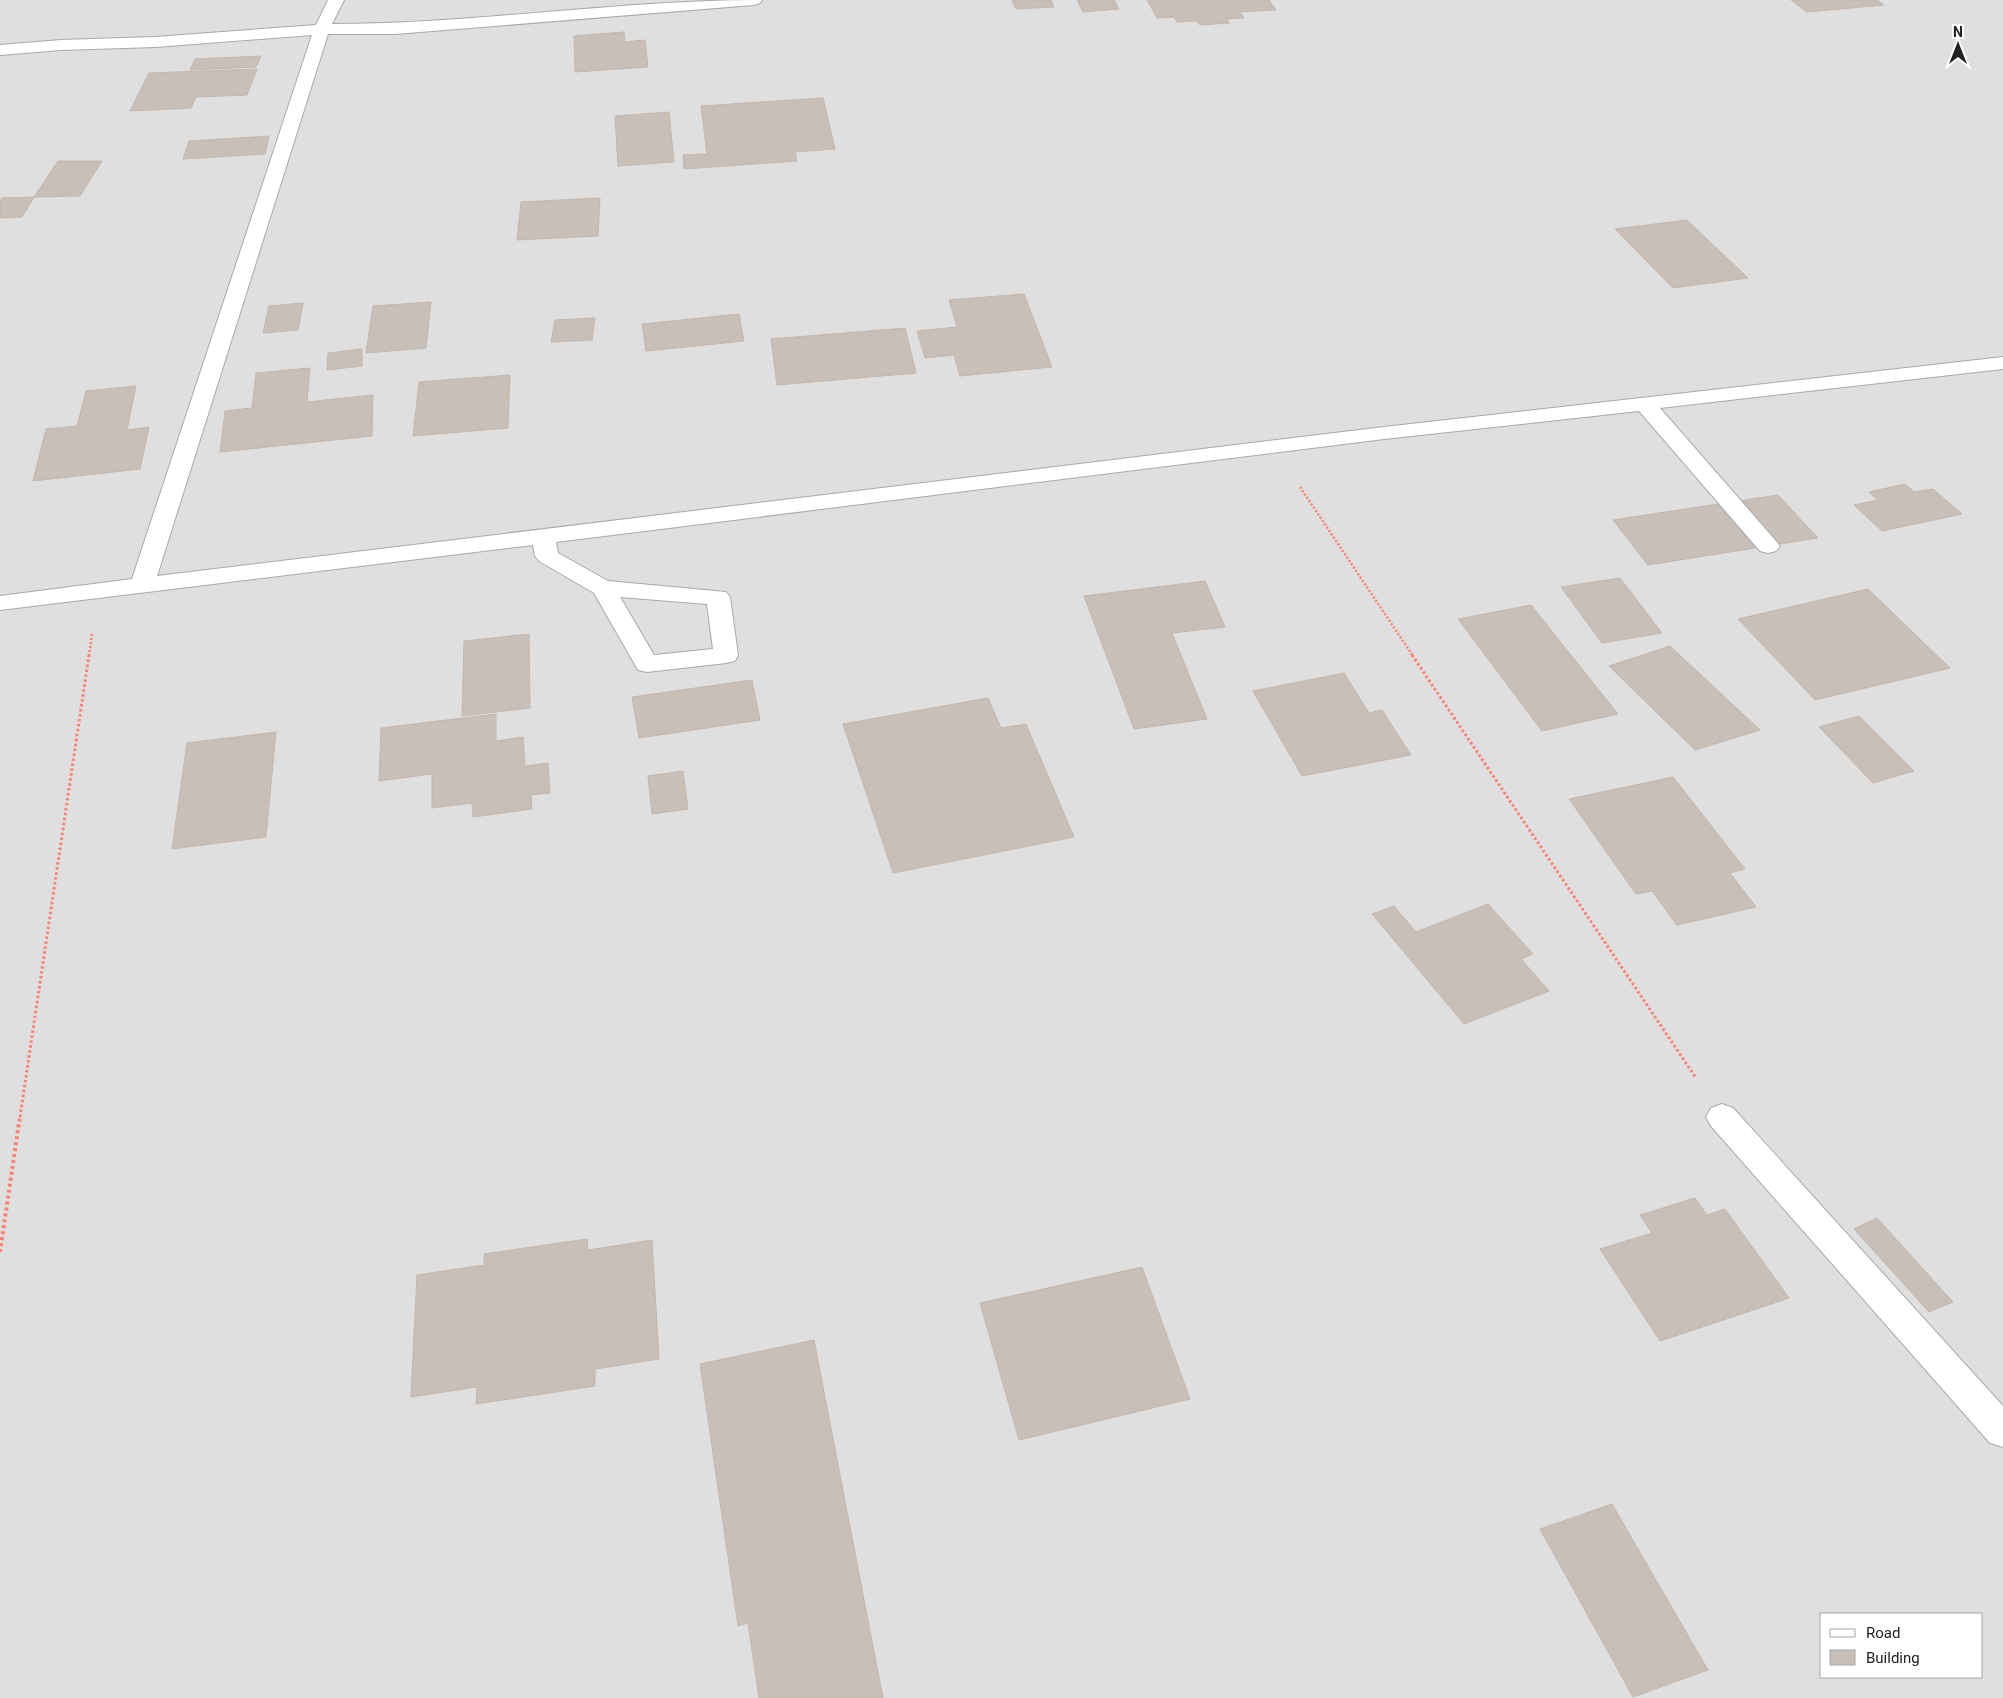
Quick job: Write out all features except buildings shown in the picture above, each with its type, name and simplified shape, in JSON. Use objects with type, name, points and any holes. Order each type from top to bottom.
[{"type":"street","points":[[142,585],[322,29],[336,0]]},
{"type":"street","points":[[0,50],[62,45],[155,42],[322,29],[394,29],[754,0]]},
{"type":"street","points":[[0,603],[1273,447],[2003,363]]},
{"type":"street","points":[[1646,404],[1768,546]]},
{"type":"street","points":[[543,536],[547,556],[603,588],[718,598],[726,655],[647,664],[603,588]]},
{"type":"street","points":[[1722,1116],[2003,1432]]},
{"type":"path","points":[[1273,447],[1722,1116]]},
{"type":"path","points":[[0,1252],[99,590]]},
{"type":"shaded area","points":[[0,0],[2003,0],[2003,1698],[0,1698]]}]
